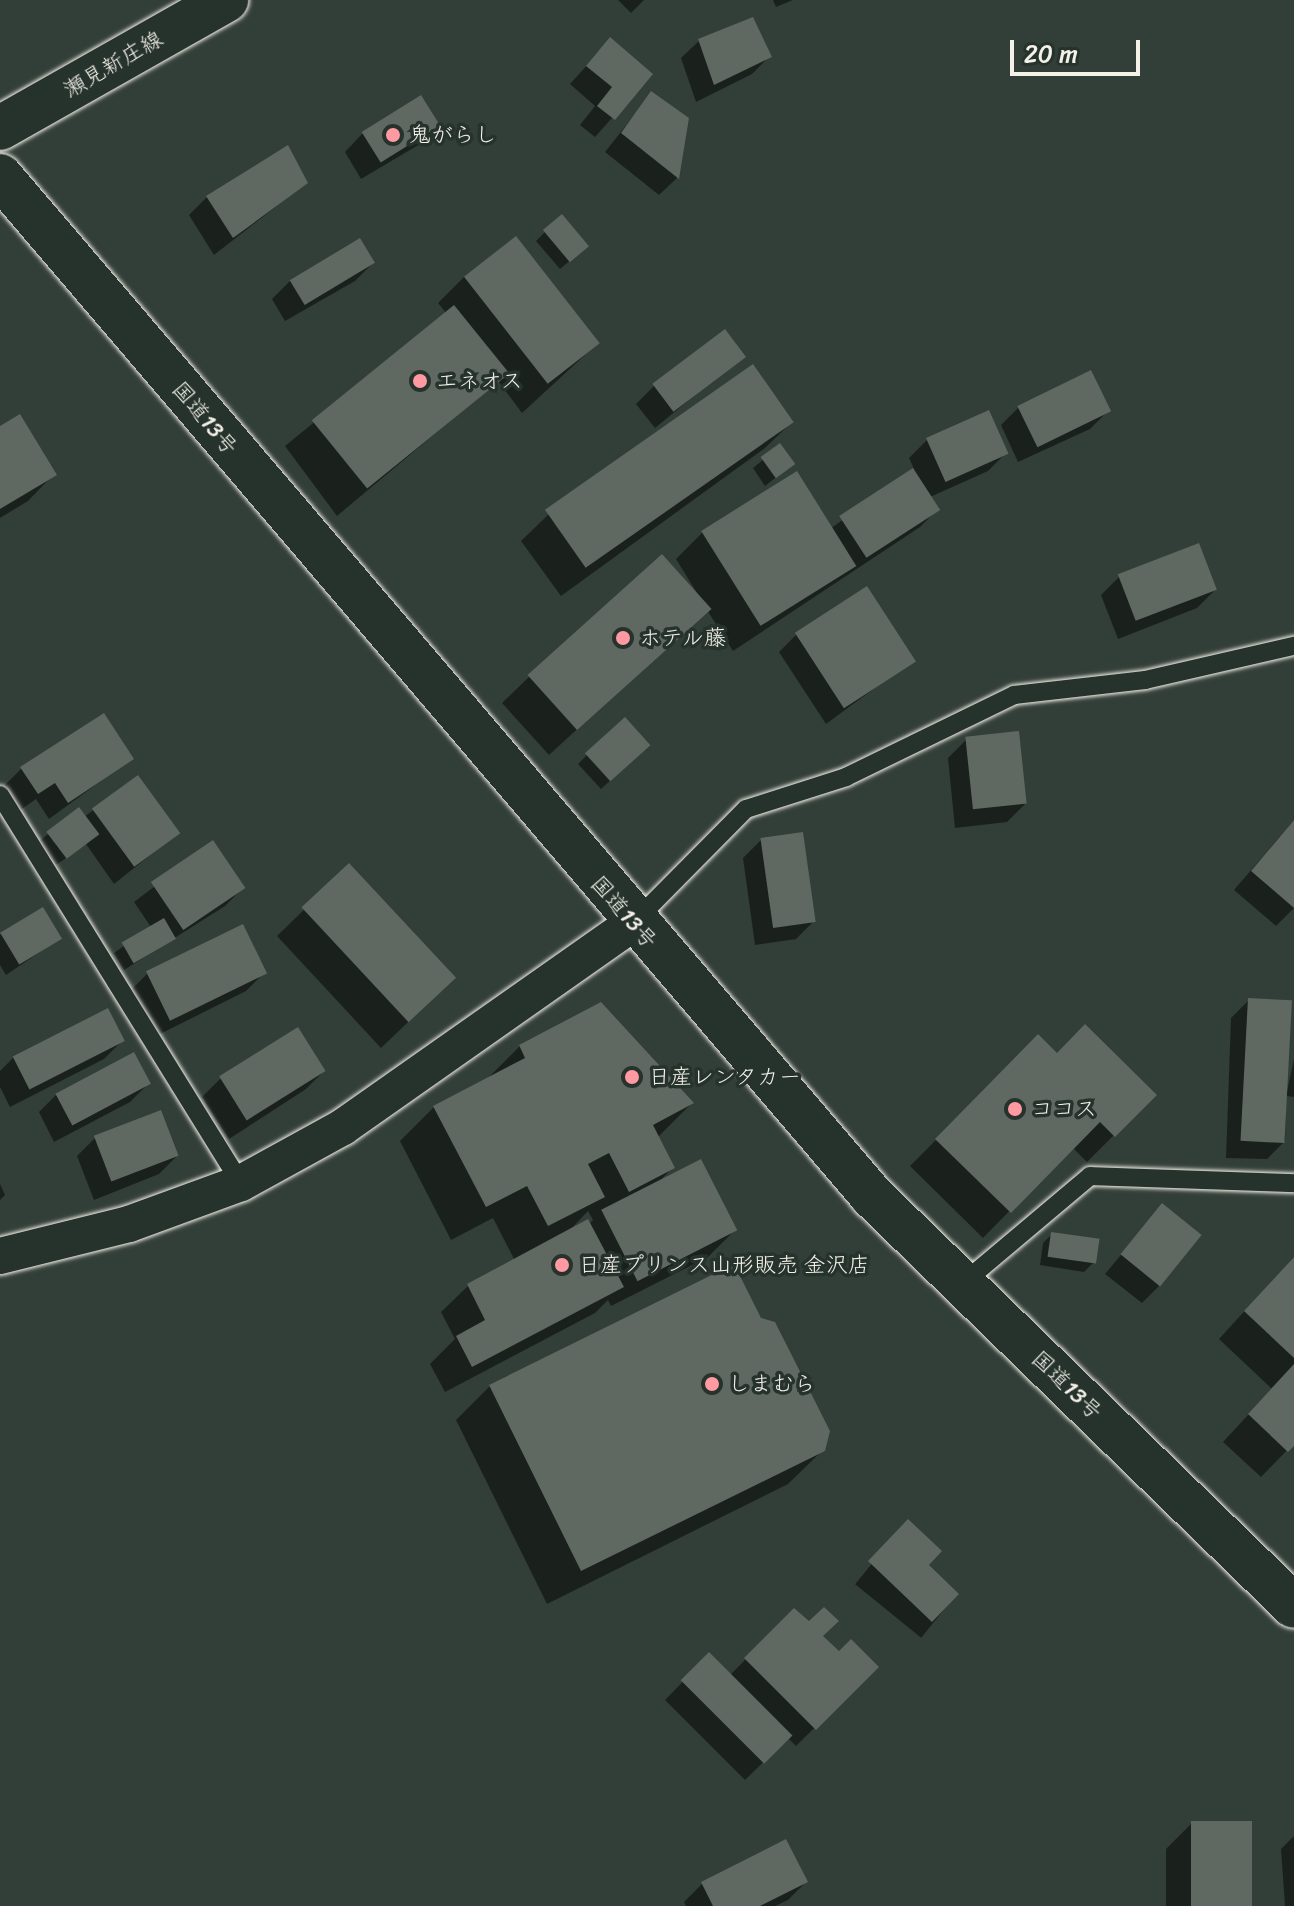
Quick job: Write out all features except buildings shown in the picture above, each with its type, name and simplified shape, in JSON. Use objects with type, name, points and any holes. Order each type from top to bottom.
[{"type":"main road","name":"瀬見新庄線","points":[[0,128],[226,0]]},
{"type":"main road","name":"国道13号","points":[[0,176],[633,923],[872,1196],[1294,1606]]},
{"type":"street","points":[[0,1256],[129,1224],[241,1183],[343,1127],[633,923]]},
{"type":"lane","points":[[633,923],[746,809],[846,777],[1014,695],[1145,680],[1294,646]]},
{"type":"lane","points":[[0,795],[241,1183]]},
{"type":"lane","points":[[963,1283],[1090,1176],[1294,1183]]},
{"type":"place","name":"鬼がらし","points":[[393,135]]},
{"type":"place","name":"エネオス","points":[[420,381]]},
{"type":"place","name":"ホテル藤","points":[[623,638]]},
{"type":"place","name":"日産レンタカー","points":[[632,1077]]},
{"type":"place","name":"ココス","points":[[1015,1109]]},
{"type":"place","name":"日産プリンス山形販売 金沢店","points":[[562,1265]]},
{"type":"place","name":"しまむら","points":[[712,1384]]}]
